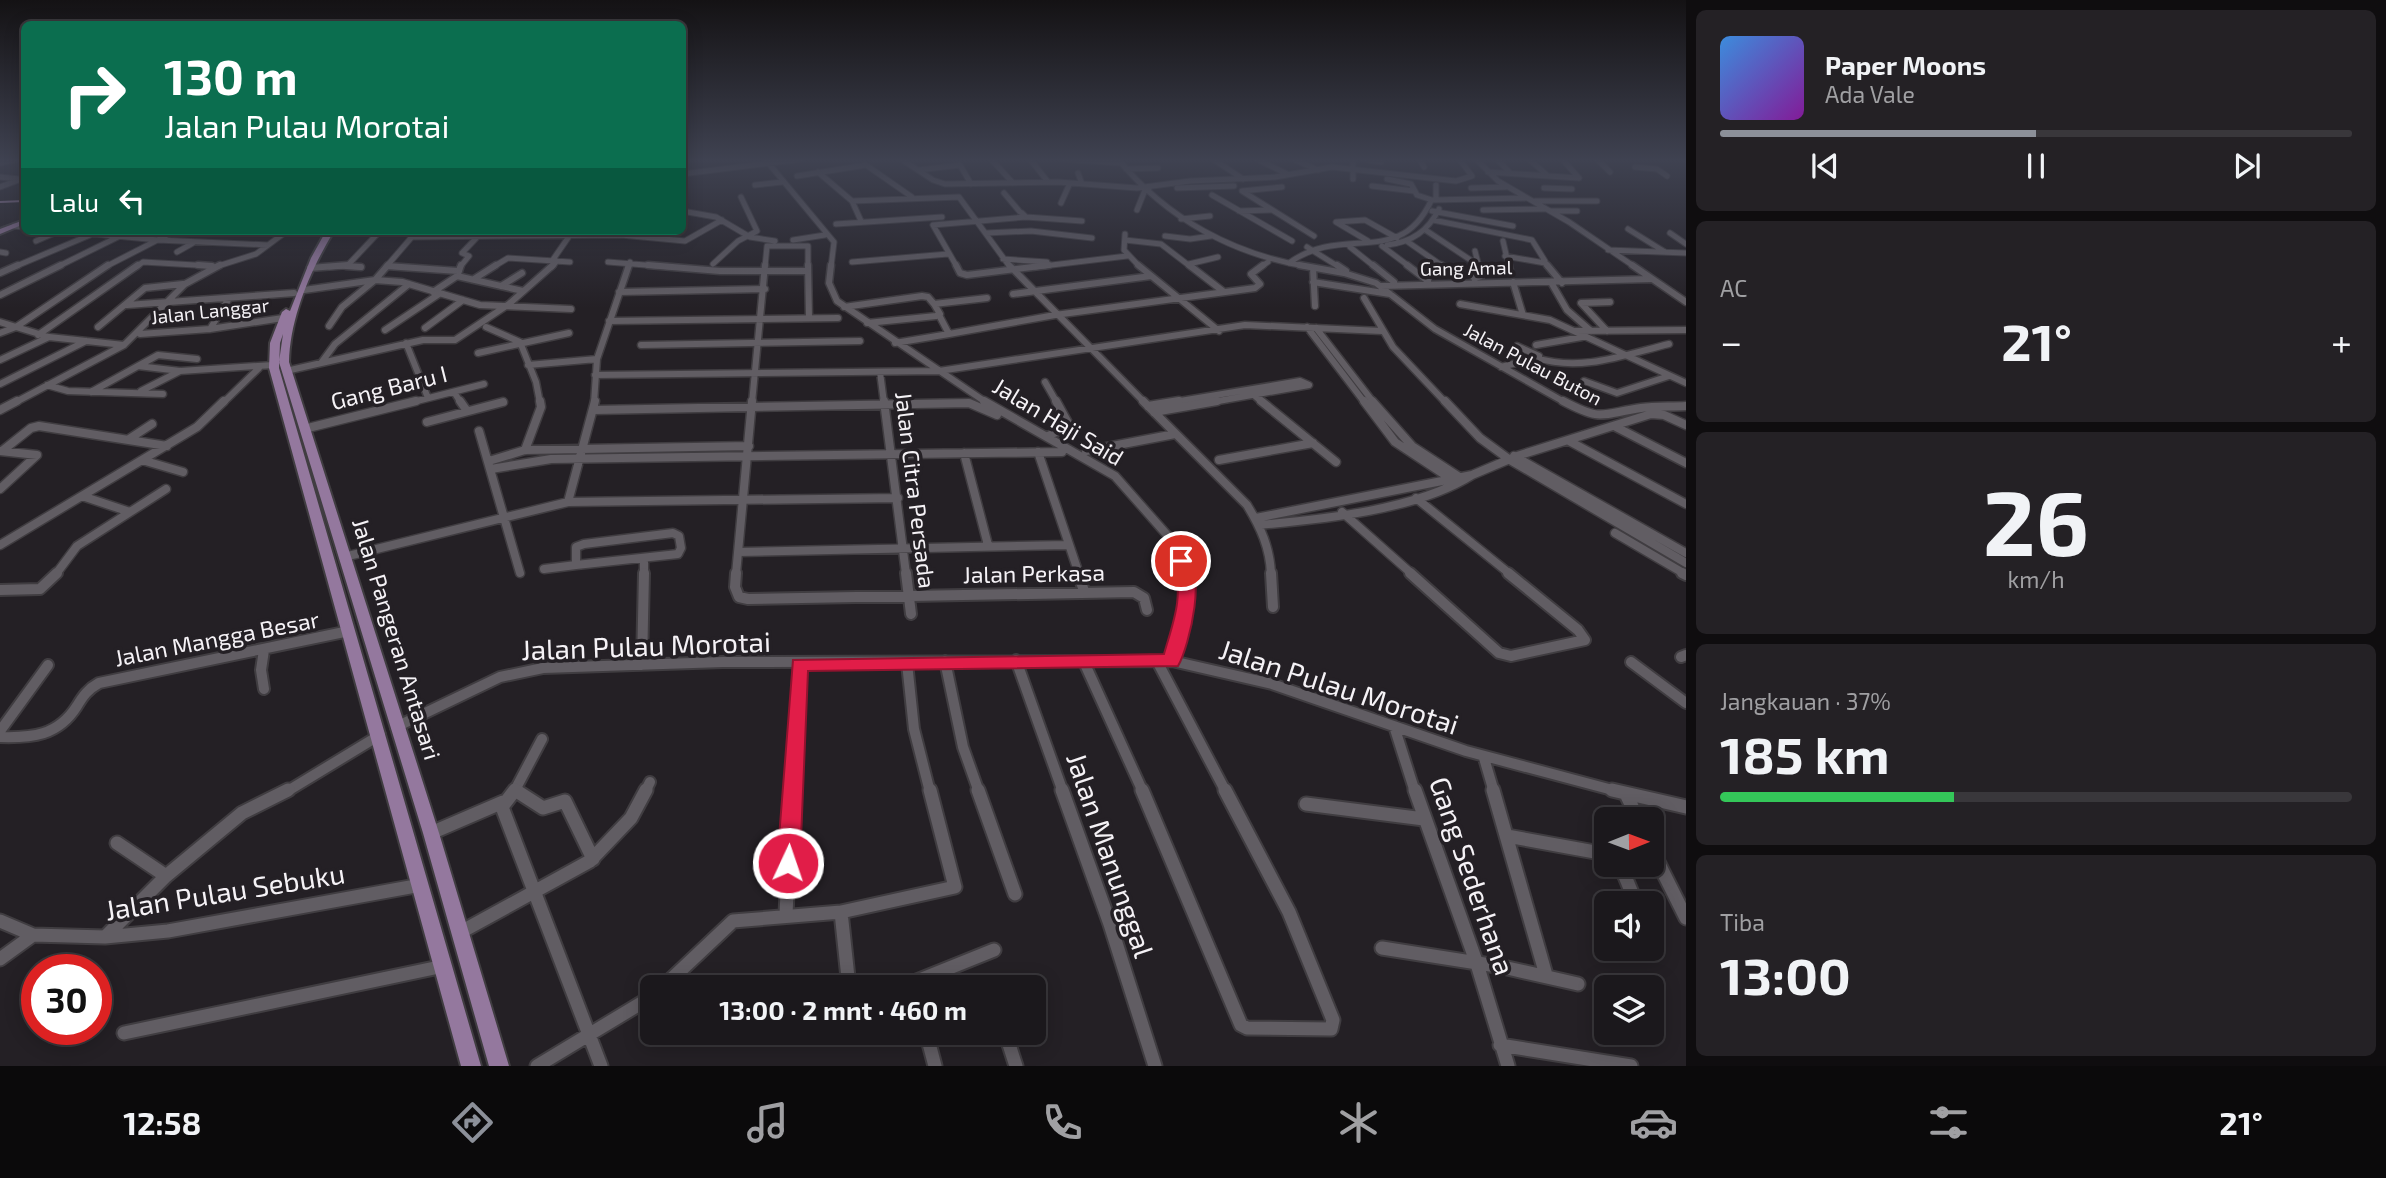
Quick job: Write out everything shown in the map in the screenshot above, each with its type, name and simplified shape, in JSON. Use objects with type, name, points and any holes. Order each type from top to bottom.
[{"type":"main road","points":[[0,232],[21,223]]},
{"type":"main road","name":"Jalan Pangeran Antasari","points":[[319,235],[308,252],[280,368],[304,429],[312,478],[345,558],[431,833],[499,1066]]},
{"type":"main road","name":"Jalan Pangeran Antasari","points":[[328,235],[283,318],[280,368],[312,478],[349,631],[471,1066]]},
{"type":"street","points":[[713,264],[757,229],[747,209]]},
{"type":"street","points":[[806,209],[825,235],[834,242],[829,283],[833,296],[844,307],[927,296],[949,334]]},
{"type":"street","points":[[855,209],[861,221]]},
{"type":"street","points":[[970,209],[1013,271],[1247,505],[1257,521],[1260,536],[1270,549],[1273,607]]},
{"type":"street","points":[[1017,209],[1026,217]]},
{"type":"street","points":[[1167,209],[1179,219],[1211,236],[1289,263],[1360,277],[1381,286]]},
{"type":"street","points":[[1235,209],[1292,241]]},
{"type":"street","points":[[1239,211],[1273,210],[1314,236]]},
{"type":"street","points":[[1386,244],[1419,226],[1427,210],[1512,223],[1509,210]]},
{"type":"street","points":[[1483,210],[1577,211]]},
{"type":"street","points":[[1548,210],[1684,300]]},
{"type":"street","points":[[1316,250],[1408,242],[1427,231],[1438,211]]},
{"type":"street","points":[[686,212],[722,220],[747,237],[783,241],[825,235]]},
{"type":"street","points":[[1020,212],[933,225],[948,254],[963,274],[1013,271],[1127,256]]},
{"type":"street","points":[[1179,219],[1210,216]]},
{"type":"street","points":[[836,224],[977,217],[1082,221]]},
{"type":"street","points":[[608,235],[685,241],[722,220]]},
{"type":"street","points":[[1369,242],[1336,222],[1365,220],[1397,238]]},
{"type":"street","points":[[1433,220],[1532,240],[1545,261]]},
{"type":"street","points":[[14,226],[21,227]]},
{"type":"street","points":[[1628,229],[1665,253]]},
{"type":"street","points":[[986,233],[1031,231],[1092,238]]},
{"type":"street","points":[[1427,231],[1478,265]]},
{"type":"street","points":[[1670,233],[1686,244]]},
{"type":"street","points":[[36,241],[51,235]]},
{"type":"street","points":[[0,273],[90,235]]},
{"type":"street","points":[[100,235],[269,245]]},
{"type":"street","points":[[0,295],[122,235]]},
{"type":"street","points":[[0,333],[16,327],[97,272],[167,235]]},
{"type":"street","points":[[38,335],[143,262],[212,266],[252,256],[282,235]]},
{"type":"street","points":[[346,266],[376,235]]},
{"type":"street","points":[[385,330],[436,293],[457,273],[469,256],[462,253],[478,235]]},
{"type":"street","points":[[329,326],[342,307],[375,280],[412,237],[547,235]]},
{"type":"street","points":[[138,366],[180,371],[280,368],[321,363],[433,338],[455,340],[483,326],[504,305],[550,271],[570,235]]},
{"type":"street","points":[[1165,236],[1195,239],[1211,236]]},
{"type":"street","points":[[1220,331],[1127,256],[1125,237],[1160,244],[1224,292]]},
{"type":"street","points":[[1677,237],[1686,238]]},
{"type":"street","points":[[1503,241],[1510,271]]},
{"type":"street","points":[[177,252],[194,242]]},
{"type":"street","points":[[1289,263],[1307,247],[1369,242],[1386,244],[1428,281]]},
{"type":"street","points":[[1408,242],[1461,279]]},
{"type":"street","points":[[809,318],[808,246],[782,244],[765,247],[765,289],[756,343],[746,500],[739,552],[1067,545]]},
{"type":"street","points":[[1307,247],[1316,250],[1346,271],[1394,282],[1481,277],[1475,251]]},
{"type":"street","points":[[1350,247],[1394,282]]},
{"type":"street","points":[[1305,266],[1316,250]]},
{"type":"street","points":[[1608,250],[1686,253]]},
{"type":"street","points":[[852,261],[948,254]]},
{"type":"street","points":[[1505,256],[1545,262],[1562,283]]},
{"type":"street","points":[[1189,264],[1218,257]]},
{"type":"street","points":[[474,279],[508,258],[570,262]]},
{"type":"street","points":[[1003,259],[1063,264]]},
{"type":"street","points":[[608,262],[720,271],[808,271]]},
{"type":"street","points":[[568,502],[594,410],[597,359],[630,262]]},
{"type":"street","points":[[895,343],[928,340],[928,336],[1055,314],[1260,285],[1251,274],[1268,262]]},
{"type":"street","points":[[0,410],[124,345],[140,334],[185,284],[212,266]]},
{"type":"street","points":[[387,266],[457,273],[523,290]]},
{"type":"street","points":[[310,268],[361,267]]},
{"type":"street","points":[[1313,268],[1315,306]]},
{"type":"street","points":[[501,286],[522,273]]},
{"type":"street","points":[[1013,294],[1152,276]]},
{"type":"street","name":"Gang Amal","points":[[1381,286],[1513,282],[1552,284],[1651,279]]},
{"type":"street","points":[[127,305],[228,300],[375,280],[409,285],[463,300],[571,309]]},
{"type":"street","points":[[1313,282],[1391,294]]},
{"type":"street","points":[[1513,282],[1523,315]]},
{"type":"street","points":[[98,327],[148,286],[185,284]]},
{"type":"street","points":[[1552,284],[1567,310],[1591,331]]},
{"type":"street","points":[[321,363],[340,340],[409,285]]},
{"type":"street","name":"Jalan Pulau Buton","points":[[1381,286],[1432,327],[1598,418],[1641,408],[1686,406]]},
{"type":"street","points":[[619,292],[765,289]]},
{"type":"street","points":[[934,304],[987,298]]},
{"type":"street","points":[[1364,298],[1382,331],[1460,419],[1501,454],[1513,458],[1686,553]]},
{"type":"street","points":[[211,329],[228,300]]},
{"type":"street","points":[[425,328],[463,300]]},
{"type":"street","points":[[1607,331],[1581,303],[1610,302]]},
{"type":"street","points":[[1460,304],[1550,320],[1684,381]]},
{"type":"street","name":"Jalan Haji Said","points":[[844,307],[987,403],[1115,476],[1168,536],[1188,585],[1187,605],[1172,661]]},
{"type":"street","points":[[867,323],[940,315]]},
{"type":"street","name":"Jalan Langgar","points":[[140,334],[211,329],[283,318]]},
{"type":"street","points":[[609,321],[838,318]]},
{"type":"street","points":[[0,322],[38,335],[124,345]]},
{"type":"street","points":[[486,327],[520,342],[536,382],[541,407],[526,450]]},
{"type":"street","points":[[1315,329],[1395,442],[1461,479]]},
{"type":"street","points":[[1573,332],[1686,330]]},
{"type":"street","points":[[595,375],[940,372],[1220,331],[1382,331]]},
{"type":"street","points":[[478,353],[569,333]]},
{"type":"street","points":[[0,360],[49,337]]},
{"type":"street","points":[[1536,345],[1584,337]]},
{"type":"street","points":[[0,384],[86,340]]},
{"type":"street","points":[[641,345],[860,341]]},
{"type":"street","points":[[406,343],[428,398]]},
{"type":"street","points":[[1501,367],[1536,358],[1556,366],[1578,366],[1670,344]]},
{"type":"street","points":[[1517,346],[1539,356],[1536,358]]},
{"type":"street","points":[[91,392],[161,354],[197,359]]},
{"type":"street","points":[[528,365],[597,359]]},
{"type":"street","points":[[0,545],[167,446],[215,411],[259,368]]},
{"type":"street","points":[[135,393],[149,389],[180,371]]},
{"type":"street","name":"Jalan Citra Persada","points":[[880,372],[911,614]]},
{"type":"street","points":[[1584,381],[1618,393],[1669,376]]},
{"type":"street","points":[[1300,381],[1308,385],[1255,396],[1151,409],[1300,381]]},
{"type":"street","points":[[1045,382],[1068,423],[1067,427],[1048,436]]},
{"type":"street","name":"Gang Baru I","points":[[304,429],[484,384]]},
{"type":"street","points":[[47,385],[68,391],[163,394]]},
{"type":"street","points":[[454,392],[467,411]]},
{"type":"street","points":[[1255,396],[1336,462]]},
{"type":"street","points":[[427,422],[503,402]]},
{"type":"street","points":[[594,410],[751,405],[974,404],[997,415]]},
{"type":"street","points":[[1257,521],[1342,512],[1416,498],[1513,458],[1658,414],[1686,425]]},
{"type":"street","points":[[129,439],[152,424]]},
{"type":"street","points":[[1,451],[35,426],[167,446]]},
{"type":"street","points":[[1616,427],[1686,463]]},
{"type":"street","points":[[479,431],[520,573]]},
{"type":"street","points":[[1086,451],[1175,434]]},
{"type":"street","points":[[1569,441],[1686,504]]},
{"type":"street","points":[[1219,460],[1313,443]]},
{"type":"street","points":[[490,465],[526,450],[583,447],[892,456],[1062,452]]},
{"type":"street","points":[[0,489],[37,455],[1,451]]},
{"type":"street","points":[[490,465],[749,452]]},
{"type":"street","points":[[1038,452],[1084,591]]},
{"type":"street","points":[[964,453],[988,545]]},
{"type":"street","points":[[1513,458],[1686,564]]},
{"type":"street","points":[[142,460],[183,472]]},
{"type":"street","points":[[1257,521],[1461,479]]},
{"type":"street","points":[[0,590],[40,589],[54,578],[77,546],[166,489]]},
{"type":"street","points":[[82,496],[130,512]]},
{"type":"street","points":[[345,558],[568,502],[898,498]]},
{"type":"street","points":[[1342,512],[1499,653],[1511,656],[1584,640],[1578,630],[1416,498]]},
{"type":"street","points":[[1626,528],[1615,533],[1686,575]]},
{"type":"street","points":[[544,569],[644,560],[678,554],[681,548],[679,536],[673,533],[584,544],[575,550],[576,566]]},
{"type":"street","points":[[0,538],[13,537]]},
{"type":"street","name":"Jalan Perkasa","points":[[739,552],[735,587],[736,594],[742,598],[1134,592],[1144,598],[1147,610]]},
{"type":"street","points":[[642,665],[644,560]]},
{"type":"street","name":"Jalan Mangga Besar","points":[[0,737],[48,735],[58,730],[93,685],[349,631]]},
{"type":"street","points":[[264,650],[261,670],[264,688]]},
{"type":"street","name":"Jalan Pulau Morotai","points":[[396,727],[453,697],[521,671],[723,662],[799,664],[1016,660],[1172,661],[1217,668],[1284,687],[1484,758],[1686,807]]},
{"type":"street","name":"Jalan Manunggal","points":[[1016,660],[1110,924],[1136,1013],[1155,1066]]},
{"type":"street","points":[[945,661],[963,747],[1015,894]]},
{"type":"street","points":[[1084,662],[1172,856],[1241,1025],[1247,1028],[1331,1029],[1333,1020],[1289,912],[1158,663]]},
{"type":"street","points":[[1631,662],[1686,704]]},
{"type":"street","points":[[675,975],[733,921],[786,914],[841,912],[951,888],[957,884],[919,753],[907,663]]},
{"type":"street","points":[[786,914],[799,664]]},
{"type":"street","points":[[0,731],[48,665]]},
{"type":"street","name":"Gang Sederhana","points":[[1394,726],[1424,819],[1477,964],[1508,1066]]},
{"type":"street","points":[[105,937],[166,876],[242,813],[267,803],[380,736]]},
{"type":"street","points":[[431,833],[503,802],[515,790],[542,739]]},
{"type":"street","points":[[1484,758],[1507,835],[1523,905],[1546,975]]},
{"type":"street","points":[[459,933],[593,859],[632,818],[650,782]]},
{"type":"street","points":[[515,790],[537,807],[565,801],[593,859]]},
{"type":"street","points":[[1626,794],[1632,807]]},
{"type":"street","points":[[503,802],[502,807],[601,1066]]},
{"type":"street","points":[[1306,804],[1424,819]]},
{"type":"street","points":[[1507,835],[1594,852]]},
{"type":"street","points":[[117,843],[166,876]]},
{"type":"street","points":[[1664,874],[1686,918]]},
{"type":"street","name":"Jalan Pulau Sebuku","points":[[33,935],[105,937],[215,923],[421,885]]},
{"type":"street","points":[[841,912],[848,975]]},
{"type":"street","points":[[0,921],[33,935]]},
{"type":"street","points":[[0,959],[33,935]]},
{"type":"street","points":[[1382,948],[1546,975],[1578,984]]},
{"type":"street","points":[[934,975],[994,950]]},
{"type":"street","points":[[124,1033],[444,966]]},
{"type":"street","points":[[537,1066],[640,1004]]},
{"type":"street","points":[[929,1045],[935,1066]]},
{"type":"street","points":[[1009,1045],[1016,1066]]},
{"type":"street","points":[[1500,1045],[1631,1066]]},
{"type":"route","points":[[788,863],[799,664],[1016,660],[1172,661],[1187,605],[1188,585],[1181,561]]}]
